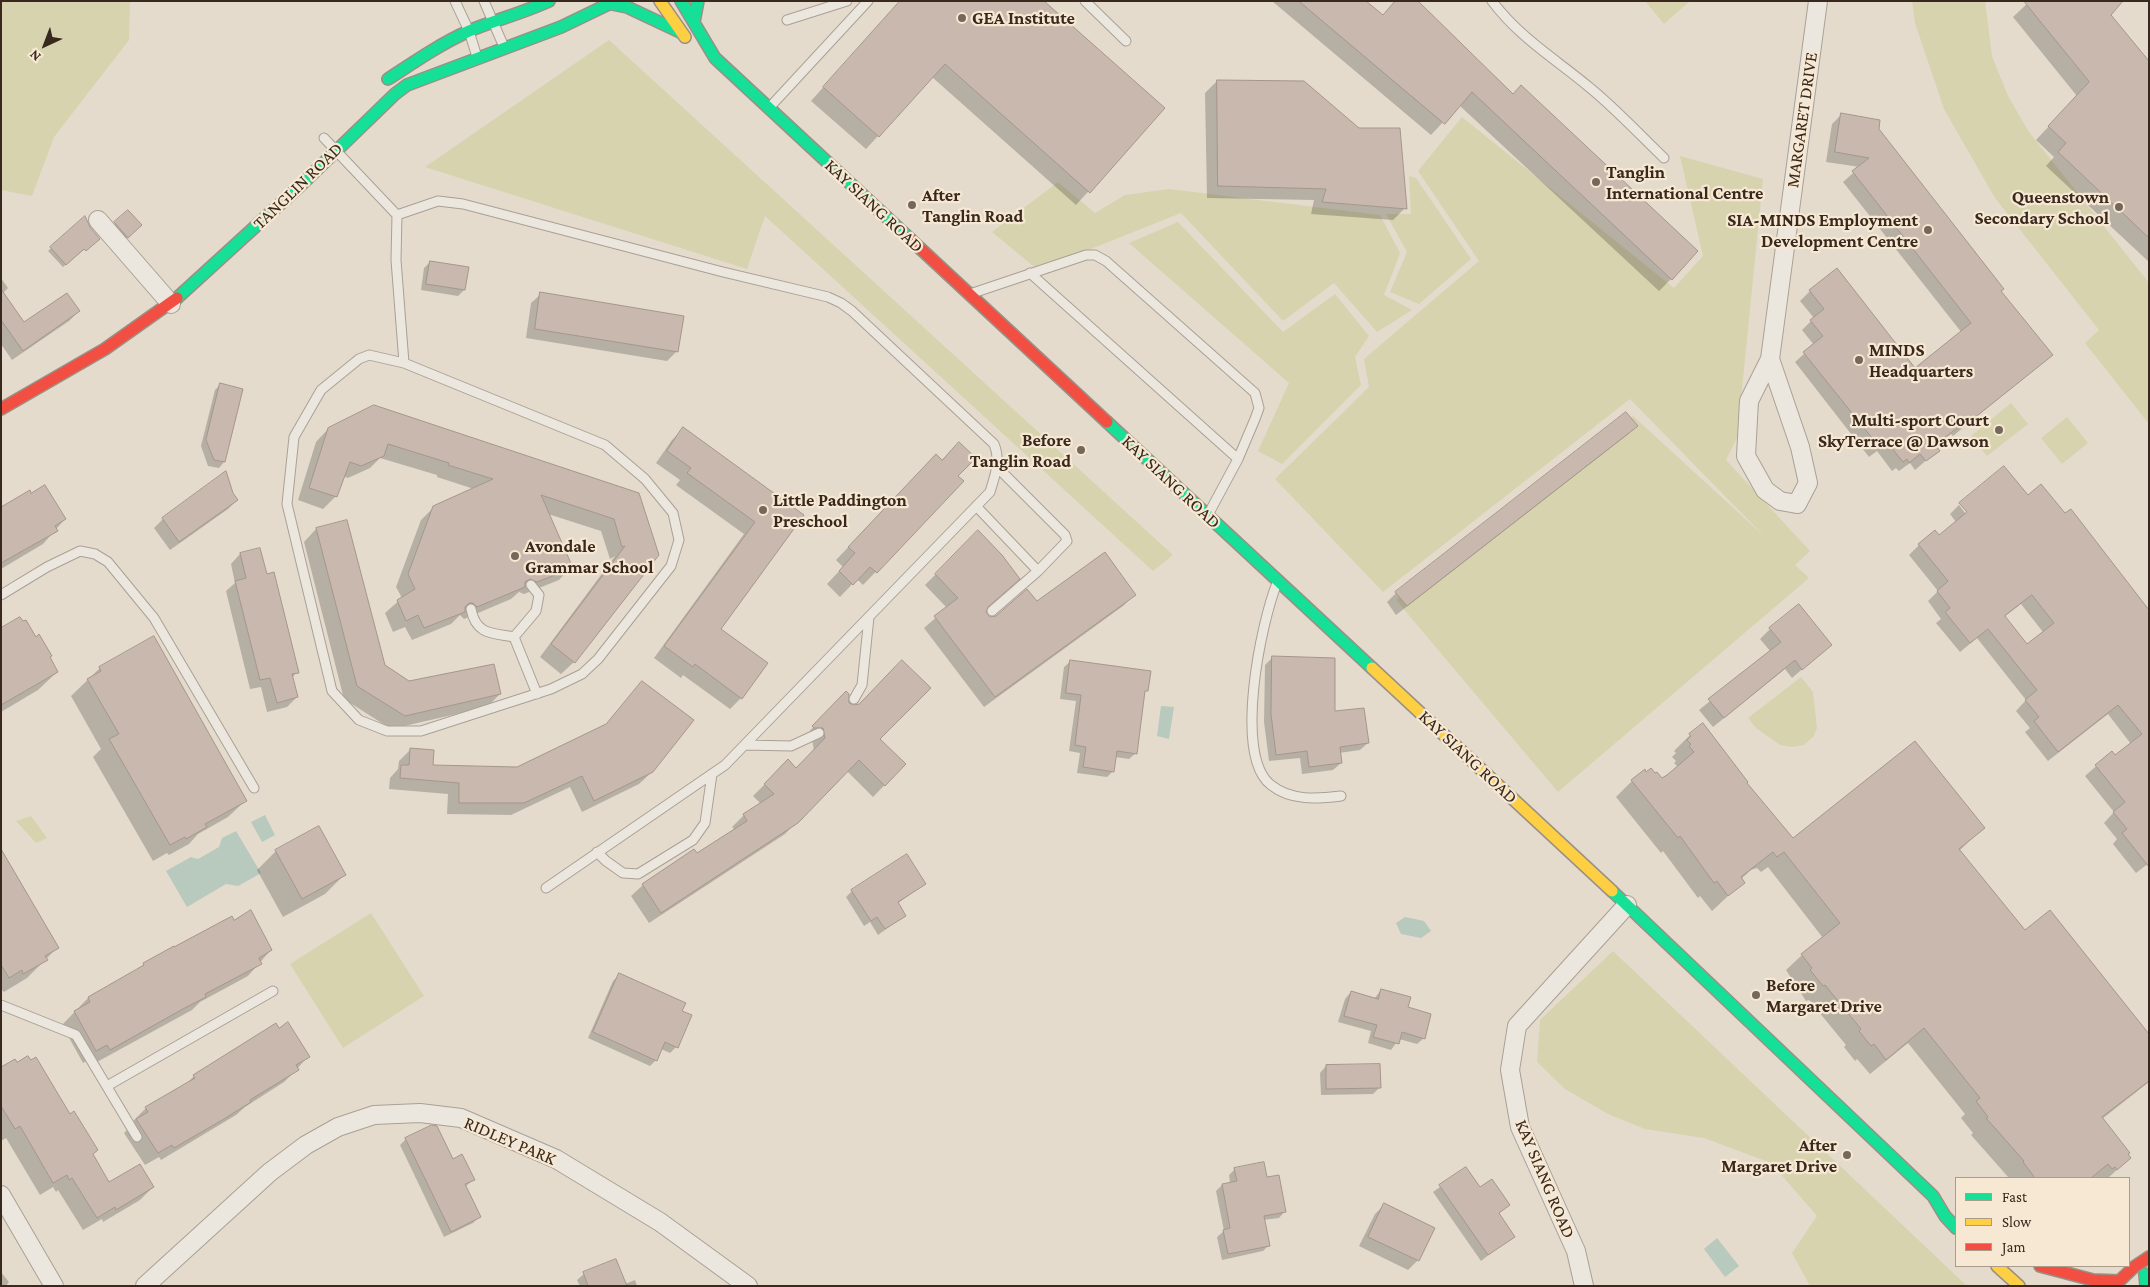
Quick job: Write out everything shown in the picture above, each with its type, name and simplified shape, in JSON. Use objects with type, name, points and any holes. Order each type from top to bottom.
[{"type":"street","points":[[381,86],[392,76],[430,52],[469,32],[494,24],[549,1]]},
{"type":"street","name":"KAY SIANG ROAD","points":[[660,1],[680,32],[700,52],[715,58]]},
{"type":"street","name":"KAY SIANG ROAD","points":[[681,1],[715,58],[1627,906],[1933,1196],[1945,1216],[1955,1227]]},
{"type":"street","points":[[694,22],[698,1]]},
{"type":"street","name":"MARGARET DRIVE","points":[[1770,358],[1800,447],[1808,483],[1797,504],[1780,501],[1765,490],[1746,456],[1749,402],[1770,358],[1818,1]]},
{"type":"street","points":[[614,2],[627,6],[680,32]]},
{"type":"street","name":"TANGLIN ROAD","points":[[1,408],[40,388],[105,349],[164,296],[280,204],[335,150],[407,85],[561,27],[614,2]]},
{"type":"street","points":[[98,220],[164,296]]},
{"type":"street","points":[[27,380],[97,341],[141,309]]},
{"type":"street","name":"KAY SIANG ROAD","points":[[1584,1286],[1576,1251],[1520,1127],[1510,1070],[1517,1026],[1627,906]]},
{"type":"street","name":"RIDLEY PARK","points":[[145,1286],[270,1172],[306,1144],[338,1127],[374,1115],[420,1113],[461,1118],[556,1158],[660,1222],[748,1286]]},
{"type":"street","points":[[1,1195],[54,1286]]},
{"type":"street","name":"KAY SIANG ROAD","points":[[1933,1196],[1955,1207]]},
{"type":"street","points":[[2044,1267],[2093,1280],[2117,1283],[2134,1267],[2149,1257]]},
{"type":"street","points":[[1998,1267],[2019,1286]]},
{"type":"street","points":[[2132,1286],[2146,1276]]},
{"type":"lane","points":[[454,1],[469,32],[477,58]]},
{"type":"lane","points":[[484,1],[504,48]]},
{"type":"lane","points":[[787,20],[847,1]]},
{"type":"lane","points":[[769,108],[868,1]]},
{"type":"lane","points":[[1085,1],[1126,41]]},
{"type":"lane","points":[[1492,1],[1508,22],[1537,48],[1590,87],[1664,158]]},
{"type":"lane","points":[[324,138],[397,216],[396,260],[404,364]]},
{"type":"lane","points":[[397,216],[438,201],[463,204],[723,272],[828,297],[852,311],[994,444],[998,454],[998,467],[990,492],[725,765],[546,888]]},
{"type":"lane","points":[[969,294],[1086,255],[1095,255],[1106,261],[1255,393],[1259,408],[1238,459],[1207,515]]},
{"type":"lane","points":[[1030,273],[1238,459]]},
{"type":"lane","points":[[368,355],[404,364],[605,445],[645,478],[673,513],[679,540],[672,566],[598,659],[582,674],[537,694],[421,731],[387,731],[359,720],[332,691],[287,504],[294,437],[321,390],[368,355]]},
{"type":"lane","points":[[992,611],[1038,571],[1067,541],[1065,535],[998,467]]},
{"type":"lane","points":[[976,506],[1038,571]]},
{"type":"lane","points":[[1,595],[47,567],[80,551],[95,554],[108,562],[154,618],[254,788]]},
{"type":"lane","points":[[1278,580],[1262,631],[1252,702],[1256,764],[1270,784],[1288,795],[1319,799],[1341,796]]},
{"type":"lane","points":[[514,637],[536,611],[539,595],[531,585]]},
{"type":"lane","points":[[471,610],[473,621],[485,632],[514,637]]},
{"type":"lane","points":[[854,699],[862,685],[869,617]]},
{"type":"lane","points":[[514,637],[537,694]]},
{"type":"lane","points":[[745,745],[791,746],[820,733]]},
{"type":"lane","points":[[598,852],[606,861],[623,873],[638,874],[693,840],[705,823],[712,774]]},
{"type":"lane","points":[[107,1086],[273,991]]},
{"type":"lane","points":[[1,1005],[76,1035],[137,1137]]},
{"type":"shaded area","points":[[1,1],[130,1],[129,40],[54,137],[32,196],[1,190]]},
{"type":"shaded area","points":[[1645,1],[1690,1],[1664,24]]},
{"type":"shaded area","points":[[1912,1],[1985,1],[1992,56],[2008,96],[2029,132],[2149,283],[2149,424],[2085,343],[2099,330],[1995,198],[1944,109],[1915,23]]},
{"type":"shaded area","points":[[609,40],[1173,555],[1153,571],[765,216],[747,269],[425,167]]},
{"type":"shaded area","points":[[1462,117],[1674,288],[1703,256],[1680,156],[1763,179],[1737,438],[1726,460],[1810,551],[1795,565],[1809,578],[1558,792],[1396,600],[1633,416],[1765,537],[1630,399],[1383,592],[1275,479],[1369,387],[1364,359],[1479,261],[1418,171]]},
{"type":"shaded area","points":[[1409,176],[1416,178],[1471,259],[1419,304],[1390,292],[1407,252],[1386,214],[1411,214]]},
{"type":"shaded area","points":[[1058,182],[1095,213],[1125,195],[1169,189],[1380,215],[1400,253],[1384,295],[1412,310],[1377,332],[1334,283],[1283,321],[1181,213],[1038,270],[992,232]]},
{"type":"shaded area","points":[[1178,222],[1283,332],[1335,294],[1369,336],[1355,357],[1361,385],[1282,464],[1258,451],[1289,383],[1129,243]]},
{"type":"shaded area","name":"Multi-sport Court SkyTerrace @ Dawson","points":[[2011,403],[2028,424],[1987,456],[1971,436]]},
{"type":"shaded area","points":[[2067,417],[2088,443],[2062,464],[2041,438]]},
{"type":"shaded area","points":[[1801,677],[1813,692],[1817,728],[1813,737],[1804,745],[1792,747],[1780,745],[1756,728],[1748,718]]},
{"type":"shaded area","points":[[1161,706],[1174,707],[1169,739],[1157,736]]},
{"type":"shaded area","points":[[265,815],[275,835],[262,842],[251,822]]},
{"type":"shaded area","points":[[31,816],[47,838],[36,843],[16,821]]},
{"type":"shaded area","points":[[236,831],[261,873],[238,886],[226,884],[187,907],[166,871],[191,857],[198,859],[219,847],[222,838]]},
{"type":"shaded area","points":[[371,913],[424,996],[343,1048],[290,964]]},
{"type":"shaded area","points":[[1405,917],[1424,921],[1431,931],[1421,938],[1401,934],[1396,923]]},
{"type":"shaded area","points":[[1613,951],[1967,1286],[1810,1286],[1792,1253],[1817,1216],[1771,1163],[1704,1138],[1645,1129],[1608,1114],[1565,1089],[1537,1062],[1540,1020]]},
{"type":"shaded area","points":[[1717,1238],[1739,1266],[1725,1277],[1704,1249]]},
{"type":"building","points":[[900,1],[1044,1],[1165,108],[1090,193],[945,64],[879,137],[823,87]]},
{"type":"building","points":[[1299,1],[1366,1],[1383,15],[1395,1],[1418,1],[1513,94],[1521,85],[1698,251],[1672,280],[1472,92],[1445,124]]},
{"type":"building","points":[[2024,1],[2123,1],[2111,15],[2149,61],[2149,238],[2058,152],[2066,143],[2048,126],[2089,82]]},
{"type":"building","points":[[1217,80],[1304,81],[1359,128],[1400,128],[1407,209],[1322,202],[1326,189],[1218,186]]},
{"type":"building","points":[[1841,113],[1880,120],[1879,129],[2004,289],[2001,291],[2053,355],[1963,427],[1961,425],[1935,445],[1940,451],[1926,461],[1920,454],[1909,463],[1907,459],[1903,462],[1887,442],[1880,448],[1803,352],[1823,336],[1810,320],[1824,309],[1809,290],[1837,268],[1915,368],[1971,323],[1852,171],[1869,158],[1835,152]]},
{"type":"building","points":[[128,210],[142,225],[128,238],[114,222]]},
{"type":"building","points":[[85,216],[90,227],[100,239],[86,251],[84,249],[66,265],[50,247]]},
{"type":"building","points":[[430,261],[469,267],[465,290],[426,284]]},
{"type":"building","points":[[1,289],[24,322],[67,293],[80,311],[23,351],[1,320]]},
{"type":"building","points":[[540,292],[684,316],[678,352],[535,329]]},
{"type":"building","points":[[220,383],[243,389],[225,462],[214,460],[206,440]]},
{"type":"building","points":[[374,405],[639,493],[659,555],[575,663],[551,644],[625,546],[622,547],[614,519],[541,495],[573,568],[537,582],[530,579],[525,582],[525,587],[477,607],[473,603],[469,603],[465,607],[465,612],[424,628],[418,615],[406,621],[397,600],[415,589],[408,574],[433,506],[493,479],[388,444],[384,456],[361,466],[350,462],[337,497],[309,488],[328,428]]},
{"type":"building","points":[[1626,412],[1638,426],[1407,606],[1395,592]]},
{"type":"building","points":[[683,427],[804,515],[721,629],[768,663],[742,699],[695,664],[693,667],[664,646],[755,522],[687,473],[691,468],[667,451]]},
{"type":"building","points":[[959,442],[976,458],[958,476],[964,481],[877,573],[870,567],[853,585],[839,571],[855,553],[848,547],[936,454],[942,460]]},
{"type":"building","points":[[2004,466],[2028,495],[2041,484],[2065,513],[2071,509],[2149,610],[2149,867],[2122,833],[2127,829],[2113,812],[2125,802],[2095,765],[2112,751],[2115,755],[2142,734],[2118,705],[2058,752],[2034,721],[2039,717],[2025,700],[2037,690],[1988,629],[1970,643],[1945,612],[1950,608],[1937,591],[1948,581],[1918,544],[1935,530],[1939,535],[1967,512],[1959,503]],"holes":[[[2032,595],[2054,623],[2027,644],[2005,616]]]},
{"type":"building","points":[[226,471],[233,493],[238,500],[179,542],[162,518]]},
{"type":"building","points":[[45,485],[66,519],[55,526],[58,531],[1,563],[1,507],[30,490],[31,493]]},
{"type":"building","points":[[347,520],[385,665],[409,681],[494,664],[501,694],[405,716],[357,686],[316,528]]},
{"type":"building","points":[[978,530],[1002,555],[1020,579],[988,607],[986,612],[990,617],[996,616],[1027,589],[1037,601],[1105,552],[1136,595],[995,697],[934,616],[958,598],[935,574]]},
{"type":"building","points":[[260,548],[267,574],[274,572],[299,673],[292,674],[298,697],[277,703],[270,678],[260,680],[235,581],[246,578],[240,553]]},
{"type":"building","points":[[1799,604],[1832,645],[1802,670],[1795,660],[1724,718],[1708,699],[1781,642],[1769,628]]},
{"type":"building","points":[[20,617],[23,621],[26,620],[36,637],[39,634],[52,656],[50,657],[58,672],[1,705],[1,628]]},
{"type":"building","points":[[154,636],[247,801],[205,824],[207,827],[186,839],[185,837],[170,845],[109,739],[119,734],[87,679],[101,671],[99,667]]},
{"type":"building","points":[[1272,656],[1335,658],[1335,711],[1364,708],[1369,743],[1340,747],[1342,763],[1309,767],[1307,751],[1276,755],[1271,714]]},
{"type":"building","points":[[902,660],[931,688],[880,739],[906,764],[885,786],[859,760],[798,823],[661,913],[642,884],[694,849],[697,853],[747,821],[743,814],[774,794],[764,784],[788,759],[796,768],[825,738],[823,728],[814,728],[812,726],[846,691],[849,694],[849,703],[859,704]]},
{"type":"building","points":[[1070,660],[1151,671],[1148,691],[1145,691],[1137,754],[1117,751],[1114,772],[1083,767],[1086,747],[1075,745],[1081,695],[1066,693]]},
{"type":"building","points":[[642,681],[694,720],[653,772],[594,801],[582,776],[524,803],[459,803],[459,783],[400,778],[401,765],[409,765],[410,748],[434,750],[433,765],[517,767],[606,724]]},
{"type":"building","points":[[1703,723],[1747,783],[1793,838],[1915,741],[1985,828],[1959,849],[2025,930],[2050,910],[2149,1034],[2149,1081],[2102,1117],[2130,1153],[2128,1154],[2131,1158],[2117,1170],[2115,1167],[2112,1169],[2108,1164],[2092,1177],[2034,1177],[2024,1161],[1986,1118],[1988,1117],[1976,1101],[1980,1098],[1924,1028],[1886,1060],[1874,1044],[1871,1046],[1859,1031],[1861,1029],[1825,985],[1823,986],[1810,970],[1812,968],[1801,954],[1840,923],[1784,852],[1777,857],[1773,852],[1741,877],[1745,883],[1728,896],[1717,881],[1714,883],[1680,836],[1678,838],[1631,780],[1645,769],[1646,772],[1651,768],[1662,778],[1667,775],[1694,752],[1687,740],[1691,736],[1689,734]]},
{"type":"building","points":[[319,826],[346,875],[302,899],[275,850]]},
{"type":"building","points":[[1,849],[59,948],[45,956],[48,960],[23,974],[22,970],[9,978],[1,965]]},
{"type":"building","points":[[907,854],[926,884],[898,902],[906,916],[885,929],[877,917],[871,921],[851,890]]},
{"type":"building","points":[[251,910],[272,950],[259,958],[262,964],[205,994],[206,997],[110,1050],[107,1045],[96,1051],[74,1011],[90,1002],[88,997],[174,946],[232,916],[234,920]]},
{"type":"building","points":[[619,973],[686,1003],[682,1011],[692,1015],[678,1048],[665,1042],[657,1061],[593,1032]]},
{"type":"building","points":[[1381,989],[1411,997],[1408,1007],[1431,1014],[1425,1039],[1402,1032],[1399,1044],[1373,1037],[1377,1025],[1344,1016],[1351,991],[1378,999]]},
{"type":"building","points":[[288,1022],[310,1057],[296,1065],[299,1070],[250,1100],[251,1102],[224,1119],[174,1148],[172,1145],[158,1153],[136,1119],[148,1112],[145,1107],[195,1078],[193,1075],[276,1023],[279,1028]]},
{"type":"building","points":[[28,1056],[31,1060],[36,1057],[70,1114],[74,1111],[98,1150],[93,1154],[109,1182],[140,1164],[154,1187],[116,1210],[115,1207],[97,1218],[72,1178],[69,1180],[67,1175],[53,1183],[20,1126],[15,1129],[1,1106],[1,1067],[15,1059],[17,1062]]},
{"type":"building","points":[[1380,1064],[1381,1088],[1326,1089],[1326,1065]]},
{"type":"building","points":[[432,1125],[437,1126],[453,1159],[462,1154],[475,1180],[465,1184],[481,1217],[451,1232],[405,1138]]},
{"type":"building","points":[[1264,1162],[1267,1177],[1279,1175],[1286,1212],[1264,1216],[1270,1246],[1228,1254],[1223,1230],[1230,1228],[1222,1184],[1237,1181],[1234,1168]]},
{"type":"building","points":[[1466,1167],[1480,1187],[1492,1179],[1510,1205],[1499,1213],[1515,1237],[1488,1255],[1439,1185]]},
{"type":"building","points":[[1384,1203],[1435,1228],[1419,1261],[1368,1237]]},
{"type":"building","points":[[616,1259],[627,1286],[588,1286],[583,1272]]},
{"type":"traffic: fast","points":[[388,79],[458,36],[549,1]]},
{"type":"traffic: fast","points":[[177,298],[302,184],[395,94],[407,85],[561,27],[615,1]]},
{"type":"traffic: fast","points":[[681,1],[715,58],[909,238]]},
{"type":"traffic: fast","points":[[694,22],[698,1]]},
{"type":"traffic: fast","points":[[612,4],[627,7],[680,32]]},
{"type":"traffic: fast","points":[[1107,422],[1372,668]]},
{"type":"traffic: fast","points":[[1612,891],[1933,1196],[1945,1216],[1955,1227]]},
{"type":"traffic: fast","points":[[2145,1274],[2146,1286]]},
{"type":"traffic: slow","points":[[660,1],[685,37]]},
{"type":"traffic: slow","points":[[1372,668],[1612,891]]},
{"type":"traffic: slow","points":[[1998,1267],[2019,1286]]},
{"type":"traffic: jam","points":[[909,238],[1107,422]]},
{"type":"traffic: jam","points":[[1,409],[105,349],[177,298]]},
{"type":"traffic: jam","points":[[2114,1286],[2134,1267],[2149,1257]]},
{"type":"traffic: jam","points":[[2044,1267],[2093,1280],[2119,1281]]},
{"type":"place","name":"GEA Institute","points":[[962,18]]},
{"type":"place","name":"Tanglin International Centre","points":[[1596,182]]},
{"type":"place","name":"After Tanglin Road","points":[[912,205]]},
{"type":"place","name":"Queenstown Secondary School","points":[[2119,207]]},
{"type":"place","name":"SIA-MINDS Employment Development Centre","points":[[1928,230]]},
{"type":"place","name":"MINDS Headquarters","points":[[1859,360]]},
{"type":"place","name":"Multi-sport Court SkyTerrace @ Dawson","points":[[1999,430]]},
{"type":"place","name":"Before Tanglin Road","points":[[1081,450]]},
{"type":"place","name":"Little Paddington Preschool","points":[[763,510]]},
{"type":"place","name":"Avondale Grammar School","points":[[515,556]]},
{"type":"place","name":"Before Margaret Drive","points":[[1756,995]]},
{"type":"place","name":"After Margaret Drive","points":[[1847,1155]]}]
